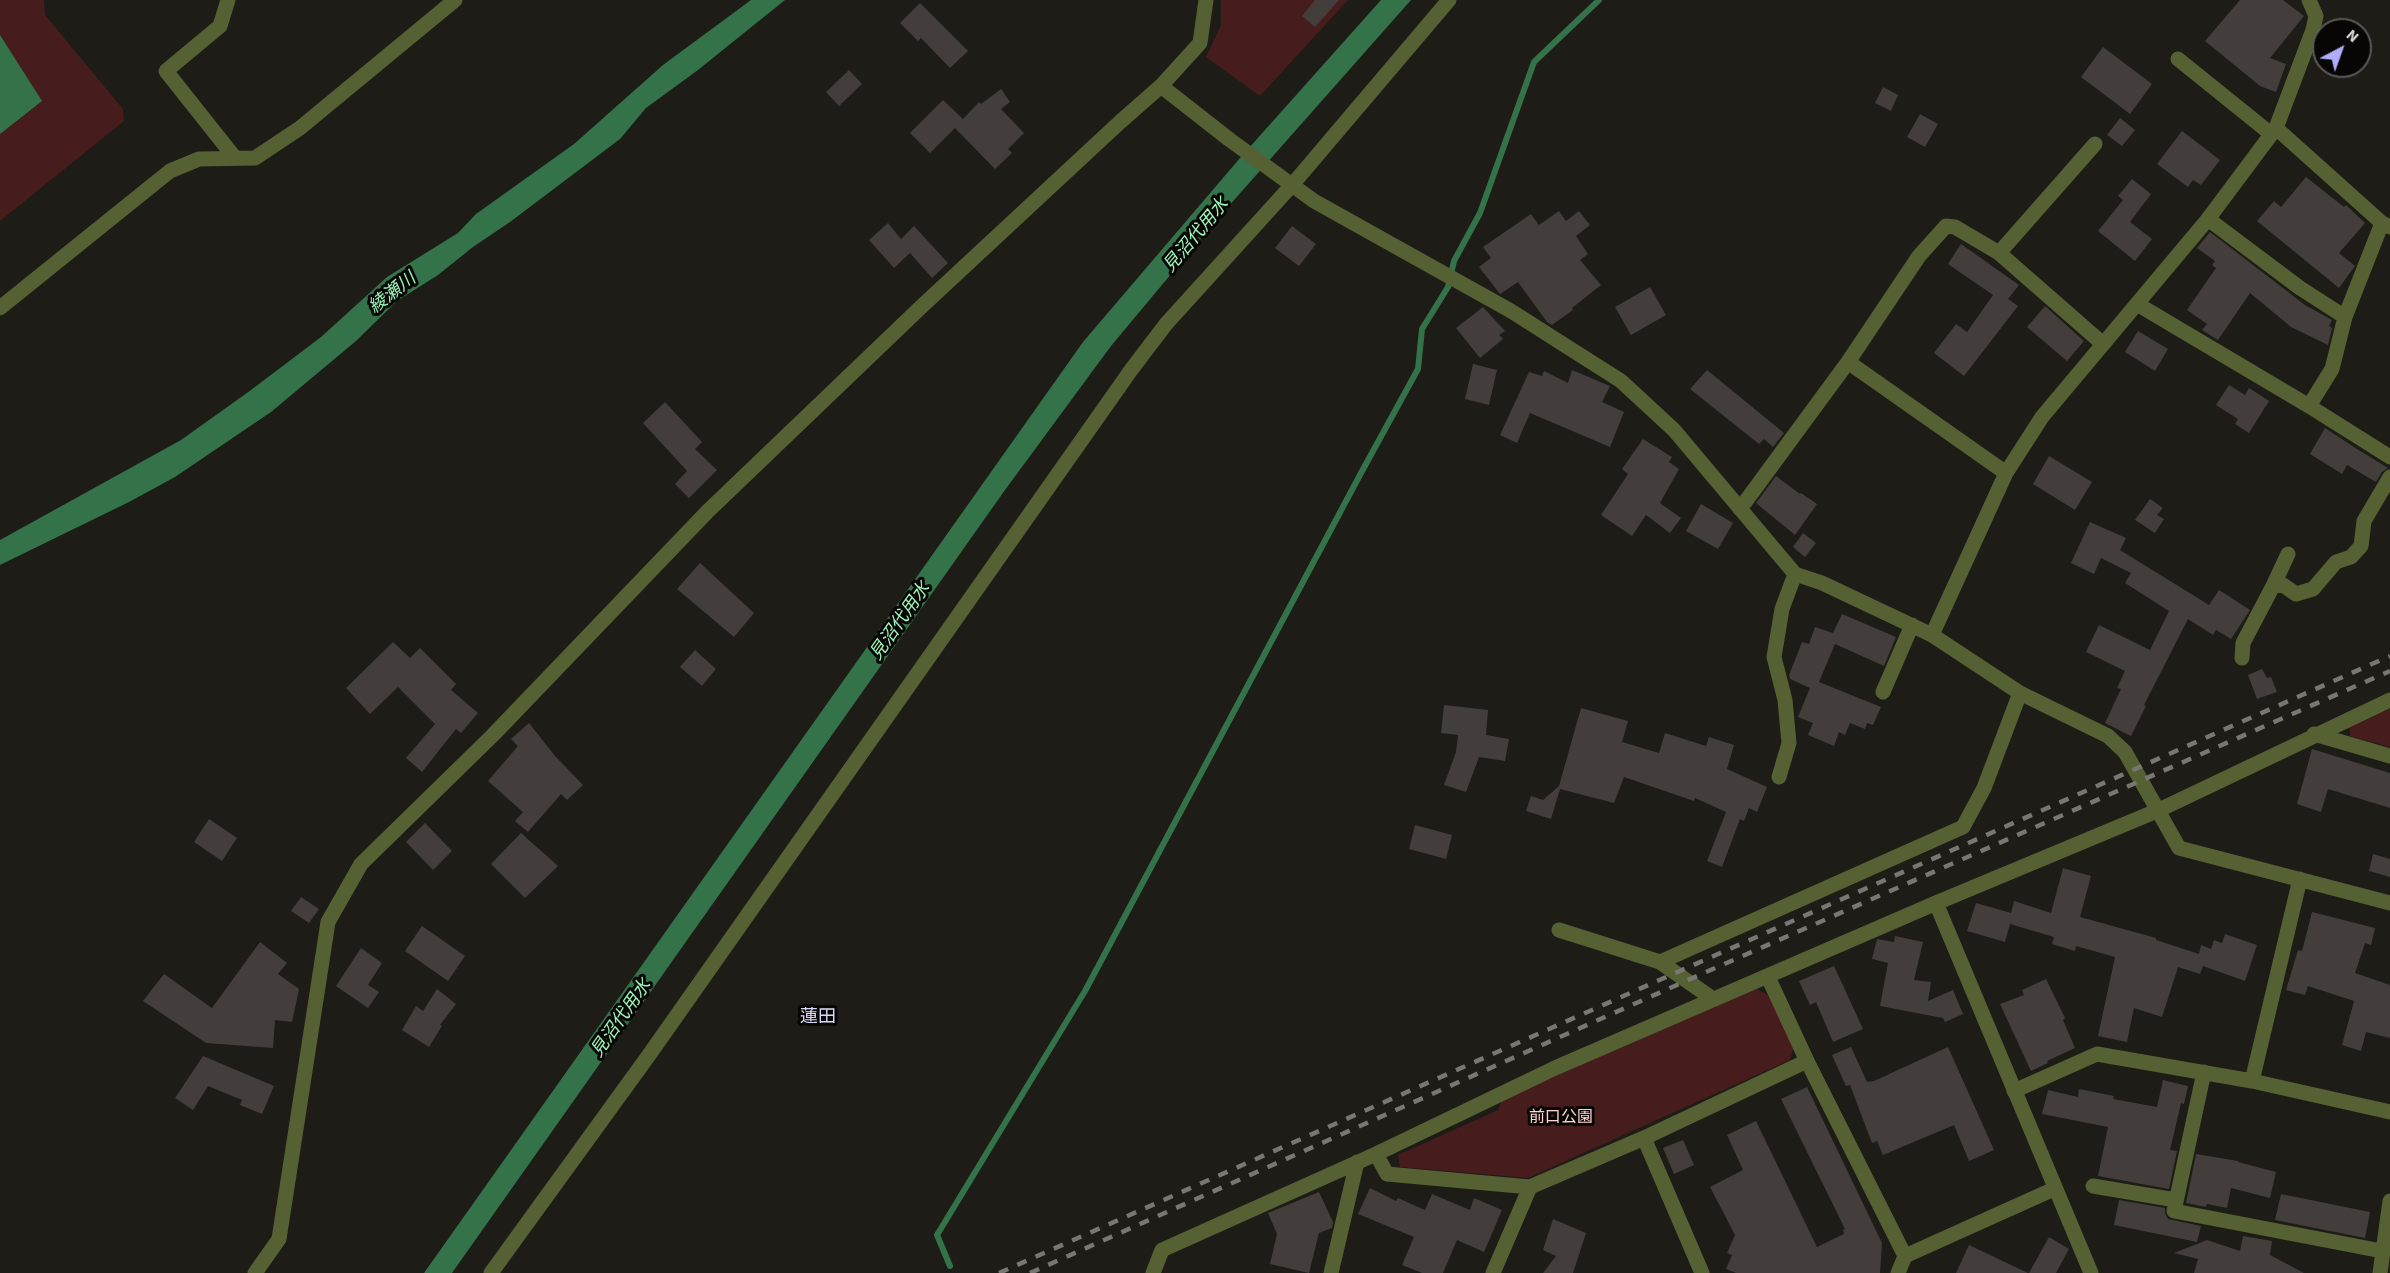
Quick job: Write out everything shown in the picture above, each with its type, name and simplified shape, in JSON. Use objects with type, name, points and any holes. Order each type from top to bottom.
[{"type":"street","points":[[228,0],[220,26],[166,71],[235,158]]},
{"type":"street","points":[[0,308],[170,171],[199,159],[255,158],[300,128],[455,0]]},
{"type":"street","points":[[255,1273],[279,1239],[328,922],[361,864],[493,735],[708,511],[930,299],[1161,86],[1200,44],[1206,0]]},
{"type":"street","points":[[491,1273],[649,1055],[1131,370],[1166,324],[1292,185],[1449,0]]},
{"type":"street","points":[[1932,635],[2006,472],[2042,417],[2208,219],[2273,131],[2313,30],[2316,16],[2309,0]]},
{"type":"street","points":[[2178,59],[2273,131],[2386,225],[2345,317],[2332,369],[2309,406]]},
{"type":"street","points":[[1161,86],[1314,201],[1511,311],[1621,381],[1674,430],[1795,574],[1822,583],[1932,635],[2020,693],[2108,736],[2125,752],[2179,848],[2390,903]]},
{"type":"street","points":[[1999,253],[2095,144]]},
{"type":"street","points":[[2208,219],[2300,288],[2345,317]]},
{"type":"street","points":[[1740,509],[1848,362],[1918,256],[1946,226],[1955,226],[1999,253],[2103,344]]},
{"type":"street","points":[[2137,304],[2390,457]]},
{"type":"street","points":[[1848,362],[2006,472]]},
{"type":"street","points":[[2273,586],[2283,585],[2296,594],[2313,589],[2336,562],[2351,557],[2361,546],[2364,521],[2390,477]]},
{"type":"street","points":[[2242,658],[2243,643],[2288,554]]},
{"type":"street","points":[[1779,777],[1789,743],[1785,700],[1774,657],[1782,609],[1795,574]]},
{"type":"street","points":[[1883,692],[1912,625]]},
{"type":"street","points":[[1660,962],[1963,827],[1984,788],[2020,693]]},
{"type":"street","points":[[1153,1273],[1162,1250],[1376,1154],[1555,1068],[1936,903],[2159,810],[2314,734],[2390,700]]},
{"type":"street","points":[[2314,734],[2390,756]]},
{"type":"street","points":[[2252,1080],[2300,879]]},
{"type":"street","points":[[1936,903],[2087,1270]]},
{"type":"street","points":[[1560,930],[1660,962],[1713,999]]},
{"type":"street","points":[[1768,977],[1807,1061],[1905,1256]]},
{"type":"street","points":[[2014,1091],[2097,1054],[2252,1080],[2390,1112]]},
{"type":"street","points":[[1376,1154],[1387,1174],[1530,1186],[1644,1138],[1807,1061]]},
{"type":"street","points":[[2204,1072],[2174,1211],[2382,1251]]},
{"type":"street","points":[[1644,1138],[1702,1273]]},
{"type":"street","points":[[1331,1273],[1357,1162]]},
{"type":"street","points":[[1493,1273],[1530,1186]]},
{"type":"street","points":[[2093,1186],[2176,1200]]},
{"type":"street","points":[[1898,1273],[1905,1256],[2054,1189]]},
{"type":"street","points":[[2380,1273],[2390,1201]]},
{"type":"green space","points":[[0,0],[44,0],[45,15],[123,109],[124,121],[0,221]]},
{"type":"green space","points":[[1221,0],[1348,0],[1260,96],[1206,57],[1221,25]]},
{"type":"green space","points":[[2390,709],[2390,747],[2350,736],[2350,727]]},
{"type":"green space","name":"前口公園","points":[[1753,987],[1768,995],[1794,1046],[1790,1060],[1528,1178],[1400,1167],[1398,1155],[1498,1110],[1502,1100]]},
{"type":"water","name":"綾瀬川","points":[[751,0],[785,0],[698,70],[646,108],[620,139],[438,275],[397,301],[356,341],[271,412],[175,477],[0,565],[0,540],[181,440],[251,390],[321,337],[387,277],[458,233],[476,214],[574,144],[663,65]]},
{"type":"water","name":"見沼代用水","points":[[1381,0],[1411,0],[1212,225],[1111,346],[1005,490],[452,1273],[424,1273],[1083,342],[1240,158]]},
{"type":"water","points":[[0,35],[42,101],[0,134]]},
{"type":"building","points":[[1315,0],[1339,0],[1315,27],[1302,16]]},
{"type":"building","points":[[2240,0],[2283,0],[2304,16],[2270,58],[2286,64],[2276,92],[2260,86],[2205,41]]},
{"type":"building","points":[[920,3],[968,51],[950,68],[921,38],[918,41],[900,23]]},
{"type":"building","points":[[2103,47],[2152,84],[2130,114],[2081,77]]},
{"type":"building","points":[[849,70],[862,84],[839,106],[826,92]]},
{"type":"building","points":[[1883,87],[1898,95],[1891,111],[1875,103]]},
{"type":"building","points":[[1001,89],[1010,102],[1001,109],[1024,133],[1008,149],[1012,153],[995,169],[955,128],[930,153],[910,133],[943,100],[963,119],[979,102],[981,104]]},
{"type":"building","points":[[1920,114],[1938,124],[1925,147],[1907,137]]},
{"type":"building","points":[[2120,118],[2135,130],[2122,146],[2107,135]]},
{"type":"building","points":[[2182,131],[2220,160],[2201,185],[2193,180],[2188,187],[2157,164]]},
{"type":"building","points":[[2306,177],[2344,207],[2346,205],[2365,223],[2339,253],[2355,266],[2339,288],[2257,221],[2274,201],[2281,207]]},
{"type":"building","points":[[2132,179],[2151,194],[2130,222],[2152,239],[2135,261],[2098,231],[2123,200],[2118,196]]},
{"type":"building","points":[[1559,211],[1566,221],[1579,211],[1590,225],[1576,236],[1588,254],[1580,260],[1601,285],[1552,325],[1547,322],[1518,282],[1500,294],[1479,267],[1491,258],[1483,247],[1531,214],[1539,225]]},
{"type":"building","points":[[888,223],[901,239],[914,226],[948,263],[932,278],[910,253],[894,268],[869,240]]},
{"type":"building","points":[[1292,226],[1316,244],[1299,266],[1275,248]]},
{"type":"building","points":[[2210,232],[2305,305],[2332,320],[2329,326],[2332,328],[2328,345],[2291,327],[2250,293],[2218,340],[2202,330],[2207,324],[2187,310],[2216,268],[2212,265],[2215,261],[2197,248]]},
{"type":"building","points":[[1961,244],[2019,285],[2008,299],[2018,306],[1964,376],[1934,353],[1956,324],[1967,332],[1993,295],[1948,264]]},
{"type":"building","points":[[1650,287],[1666,315],[1631,335],[1615,307]]},
{"type":"building","points":[[2045,306],[2084,341],[2067,361],[2027,327]]},
{"type":"building","points":[[1483,307],[1505,331],[1499,335],[1503,339],[1480,358],[1456,328]]},
{"type":"building","points":[[2138,331],[2168,349],[2155,371],[2125,352]]},
{"type":"building","points":[[1473,364],[1497,370],[1489,405],[1465,399]]},
{"type":"building","points":[[1572,370],[1610,386],[1602,402],[1624,412],[1610,447],[1530,413],[1517,443],[1500,435],[1529,372],[1542,376],[1544,371],[1568,383]]},
{"type":"building","points":[[1707,370],[1784,433],[1773,447],[1764,439],[1759,444],[1690,389]]},
{"type":"building","points":[[2229,385],[2245,395],[2249,388],[2269,401],[2249,433],[2235,424],[2238,419],[2216,405]]},
{"type":"building","points":[[665,402],[702,442],[695,449],[717,470],[689,498],[675,484],[687,471],[643,423]]},
{"type":"building","points":[[2325,428],[2388,468],[2382,472],[2376,482],[2347,465],[2342,474],[2310,454]]},
{"type":"building","points":[[1643,439],[1672,457],[1669,462],[1679,469],[1660,503],[1681,518],[1670,533],[1646,515],[1632,536],[1601,515],[1628,474],[1622,469]]},
{"type":"building","points":[[2049,456],[2092,482],[2075,510],[2033,484]]},
{"type":"building","points":[[1776,476],[1817,504],[1795,535],[1756,503]]},
{"type":"building","points":[[2150,499],[2163,508],[2157,515],[2164,519],[2155,533],[2135,520]]},
{"type":"building","points":[[1701,504],[1733,523],[1718,549],[1686,531]]},
{"type":"building","points":[[2090,522],[2126,538],[2120,550],[2209,605],[2219,590],[2250,610],[2231,639],[2216,630],[2213,635],[2188,619],[2144,705],[2146,706],[2131,736],[2105,723],[2121,689],[2117,688],[2125,671],[2086,652],[2099,625],[2150,650],[2169,611],[2125,583],[2131,573],[2101,558],[2094,574],[2071,563]]},
{"type":"building","points":[[1803,533],[1816,543],[1805,557],[1793,547]]},
{"type":"building","points":[[700,563],[754,613],[734,637],[677,589]]},
{"type":"building","points":[[1842,614],[1896,637],[1884,666],[1835,644],[1819,682],[1881,707],[1873,725],[1867,723],[1865,729],[1850,723],[1845,735],[1839,732],[1834,746],[1808,735],[1813,723],[1798,717],[1810,688],[1790,679],[1789,675],[1802,642],[1809,644],[1815,627],[1833,633]]},
{"type":"building","points":[[393,642],[410,658],[420,648],[456,684],[451,690],[478,713],[461,733],[456,729],[422,772],[406,758],[435,724],[398,687],[370,714],[346,688]]},
{"type":"building","points":[[695,650],[716,669],[702,686],[680,667]]},
{"type":"building","points":[[2262,669],[2267,678],[2271,677],[2277,692],[2257,699],[2248,675]]},
{"type":"building","points":[[1444,705],[1488,710],[1486,735],[1509,739],[1505,761],[1479,757],[1466,792],[1444,785],[1456,752],[1458,735],[1441,733]]},
{"type":"building","points":[[1581,708],[1628,721],[1622,742],[1659,753],[1665,733],[1706,746],[1709,737],[1734,745],[1727,769],[1767,787],[1757,812],[1749,808],[1744,821],[1740,819],[1722,867],[1707,861],[1726,812],[1695,798],[1694,801],[1624,777],[1614,803],[1560,789],[1551,819],[1526,811],[1531,796],[1543,800],[1559,786]]},
{"type":"building","points":[[529,723],[555,756],[583,785],[567,800],[561,794],[528,832],[515,821],[523,812],[488,781],[518,746],[511,739]]},
{"type":"building","points":[[2312,749],[2390,773],[2390,808],[2328,789],[2321,812],[2297,804]]},
{"type":"building","points":[[209,819],[237,838],[222,861],[194,842]]},
{"type":"building","points":[[425,823],[452,851],[433,870],[406,842]]},
{"type":"building","points":[[1415,825],[1452,835],[1446,859],[1409,849]]},
{"type":"building","points":[[521,833],[558,866],[525,898],[491,864]]},
{"type":"building","points":[[2373,854],[2390,859],[2390,877],[2369,871]]},
{"type":"building","points":[[2063,868],[2091,876],[2080,917],[2156,938],[2156,940],[2199,954],[2201,945],[2211,949],[2214,940],[2222,943],[2225,934],[2257,945],[2245,981],[2203,966],[2200,974],[2178,967],[2162,1017],[2134,1008],[2127,1042],[2098,1036],[2115,957],[2076,946],[2075,951],[2052,944],[2054,937],[2010,924],[2005,942],[1967,931],[1976,903],[2011,913],[2014,901],[2051,913]]},
{"type":"building","points":[[301,897],[319,909],[309,923],[291,911]]},
{"type":"building","points":[[2312,912],[2375,928],[2371,945],[2365,943],[2355,973],[2390,985],[2390,1038],[2366,1032],[2361,1051],[2342,1045],[2354,1001],[2308,986],[2305,995],[2286,990],[2298,950],[2302,951]]},
{"type":"building","points":[[422,926],[465,956],[448,981],[405,951]]},
{"type":"building","points":[[1895,936],[1923,942],[1914,980],[1931,982],[1928,1001],[1953,990],[1963,1014],[1945,1022],[1943,1018],[1880,1006],[1888,963],[1872,959],[1877,939],[1894,942]]},
{"type":"building","points":[[260,942],[287,963],[278,974],[299,989],[292,1022],[275,1020],[273,1048],[206,1043],[143,1001],[164,974],[212,1008]]},
{"type":"building","points":[[361,948],[382,963],[368,985],[379,992],[368,1008],[336,986]]},
{"type":"building","points":[[1834,966],[1863,1029],[1833,1042],[1816,1002],[1810,1005],[1799,981]]},
{"type":"building","points":[[2046,979],[2065,1018],[2063,1020],[2075,1048],[2031,1071],[2000,1004],[2024,995],[2022,990]]},
{"type":"building","points":[[437,989],[456,1004],[440,1025],[442,1026],[429,1047],[402,1030],[416,1006],[423,1011]]},
{"type":"building","points":[[1851,1047],[1867,1082],[1874,1081],[1948,1047],[1994,1150],[1969,1161],[1954,1125],[1883,1155],[1877,1141],[1872,1143],[1850,1085],[1846,1086],[1832,1055]]},
{"type":"building","points":[[203,1056],[274,1086],[262,1114],[240,1105],[242,1100],[208,1086],[193,1110],[175,1098]]},
{"type":"building","points":[[2163,1080],[2188,1086],[2184,1104],[2181,1103],[2170,1150],[2177,1151],[2169,1189],[2098,1176],[2108,1127],[2042,1114],[2048,1090],[2078,1097],[2079,1089],[2114,1096],[2113,1099],[2157,1107]]},
{"type":"building","points":[[1807,1087],[1882,1243],[1880,1273],[1736,1273],[1726,1269],[1732,1255],[1727,1253],[1735,1235],[1710,1187],[1743,1170],[1727,1135],[1756,1121],[1817,1247],[1844,1234],[1845,1229],[1781,1099]]},
{"type":"building","points":[[1683,1140],[1694,1165],[1674,1174],[1663,1148]]},
{"type":"building","points":[[2196,1154],[2238,1161],[2276,1172],[2270,1198],[2231,1188],[2227,1208],[2186,1203]]},
{"type":"building","points":[[1370,1188],[1396,1201],[1398,1198],[1425,1210],[1432,1194],[1470,1210],[1474,1198],[1502,1210],[1484,1252],[1457,1240],[1443,1273],[1422,1273],[1402,1265],[1414,1237],[1358,1214]]},
{"type":"building","points":[[1319,1192],[1333,1222],[1332,1228],[1319,1233],[1309,1273],[1270,1264],[1277,1234],[1268,1213]]},
{"type":"building","points":[[2281,1194],[2370,1212],[2365,1238],[2275,1220]]},
{"type":"building","points":[[2119,1200],[2165,1208],[2168,1219],[2201,1226],[2197,1242],[2114,1225]]},
{"type":"building","points":[[1553,1219],[1586,1233],[1573,1273],[1543,1273],[1556,1256],[1543,1250]]},
{"type":"building","points":[[2243,1236],[2272,1241],[2270,1255],[2304,1273],[2194,1273],[2198,1259],[2174,1253],[2207,1240],[2240,1251]]},
{"type":"building","points":[[2049,1237],[2069,1249],[2056,1273],[2029,1273]]},
{"type":"building","points":[[1969,1245],[2028,1273],[1956,1273]]},
{"type":"waterway","points":[[950,1266],[937,1235],[1085,991],[1418,369],[1422,329],[1448,287],[1454,261],[1480,213],[1534,62],[1599,0]]},
{"type":"railway","points":[[999,1273],[2390,656]]},
{"type":"railway","points":[[1030,1273],[2390,671]]},
{"type":"district","name":"蓮田","points":[[818,1018]]}]
